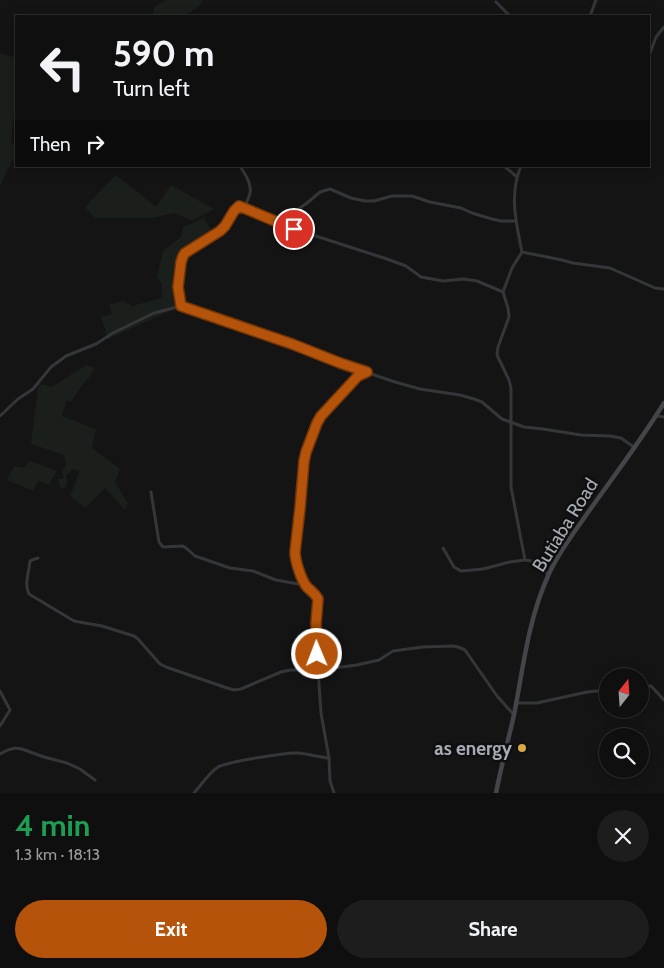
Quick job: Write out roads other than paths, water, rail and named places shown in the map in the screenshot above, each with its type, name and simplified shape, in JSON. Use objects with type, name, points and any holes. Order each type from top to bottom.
[{"type":"main road","name":"Butiaba Road","points":[[496,793],[532,625],[548,575],[600,494],[635,448],[664,404]]},
{"type":"street","points":[[590,15],[596,0]]},
{"type":"street","points":[[496,2],[509,15]]},
{"type":"street","points":[[650,53],[656,37],[664,27]]},
{"type":"street","points":[[240,167],[250,186],[250,194],[244,208]]},
{"type":"street","points":[[505,167],[517,177]]},
{"type":"street","points":[[521,167],[514,193],[514,204],[522,252],[512,268],[503,292],[509,317],[497,355],[509,380],[512,423],[510,450],[511,487],[525,560]]},
{"type":"street","points":[[294,229],[300,208],[320,192],[330,189],[351,198],[366,201],[374,201],[392,196],[412,196],[461,208],[492,219],[516,221]]},
{"type":"street","points":[[181,306],[178,287],[183,256],[220,231],[239,206],[294,229],[400,263],[422,277],[443,281],[462,279],[477,281],[503,292]]},
{"type":"street","points":[[522,252],[573,263],[610,268],[655,288],[664,289]]},
{"type":"street","points":[[0,416],[33,388],[51,367],[66,356],[96,344],[113,333],[154,313],[181,306],[292,344],[340,363],[420,389],[474,399],[482,402],[502,420],[528,428],[621,438],[635,448]]},
{"type":"street","points":[[334,793],[330,781],[329,758],[321,713],[316,623],[318,599],[305,585],[295,559],[295,552],[304,461],[317,423],[321,416],[358,376],[367,372]]},
{"type":"street","points":[[657,416],[664,416]]},
{"type":"street","points":[[151,492],[159,542],[163,547],[184,546],[195,556],[230,568],[248,570],[276,580],[305,585]]},
{"type":"street","points":[[443,548],[454,567],[461,571],[483,569],[525,560],[533,561],[548,575]]},
{"type":"street","points":[[38,558],[30,561],[27,586],[29,594],[74,621],[102,626],[134,636],[160,664],[172,670],[234,690],[286,671],[357,666],[374,661],[393,651],[423,647],[458,647],[465,650],[497,696],[514,715]]},
{"type":"street","points":[[649,686],[664,700]]},
{"type":"street","points":[[0,691],[10,710],[0,726]]},
{"type":"street","points":[[516,703],[537,703],[599,691]]},
{"type":"street","points":[[0,754],[15,748],[22,749],[67,763],[80,769],[95,780]]},
{"type":"street","points":[[194,793],[215,769],[239,761],[289,753],[329,758]]},
{"type":"place","name":"as energy","points":[[522,748]]}]
